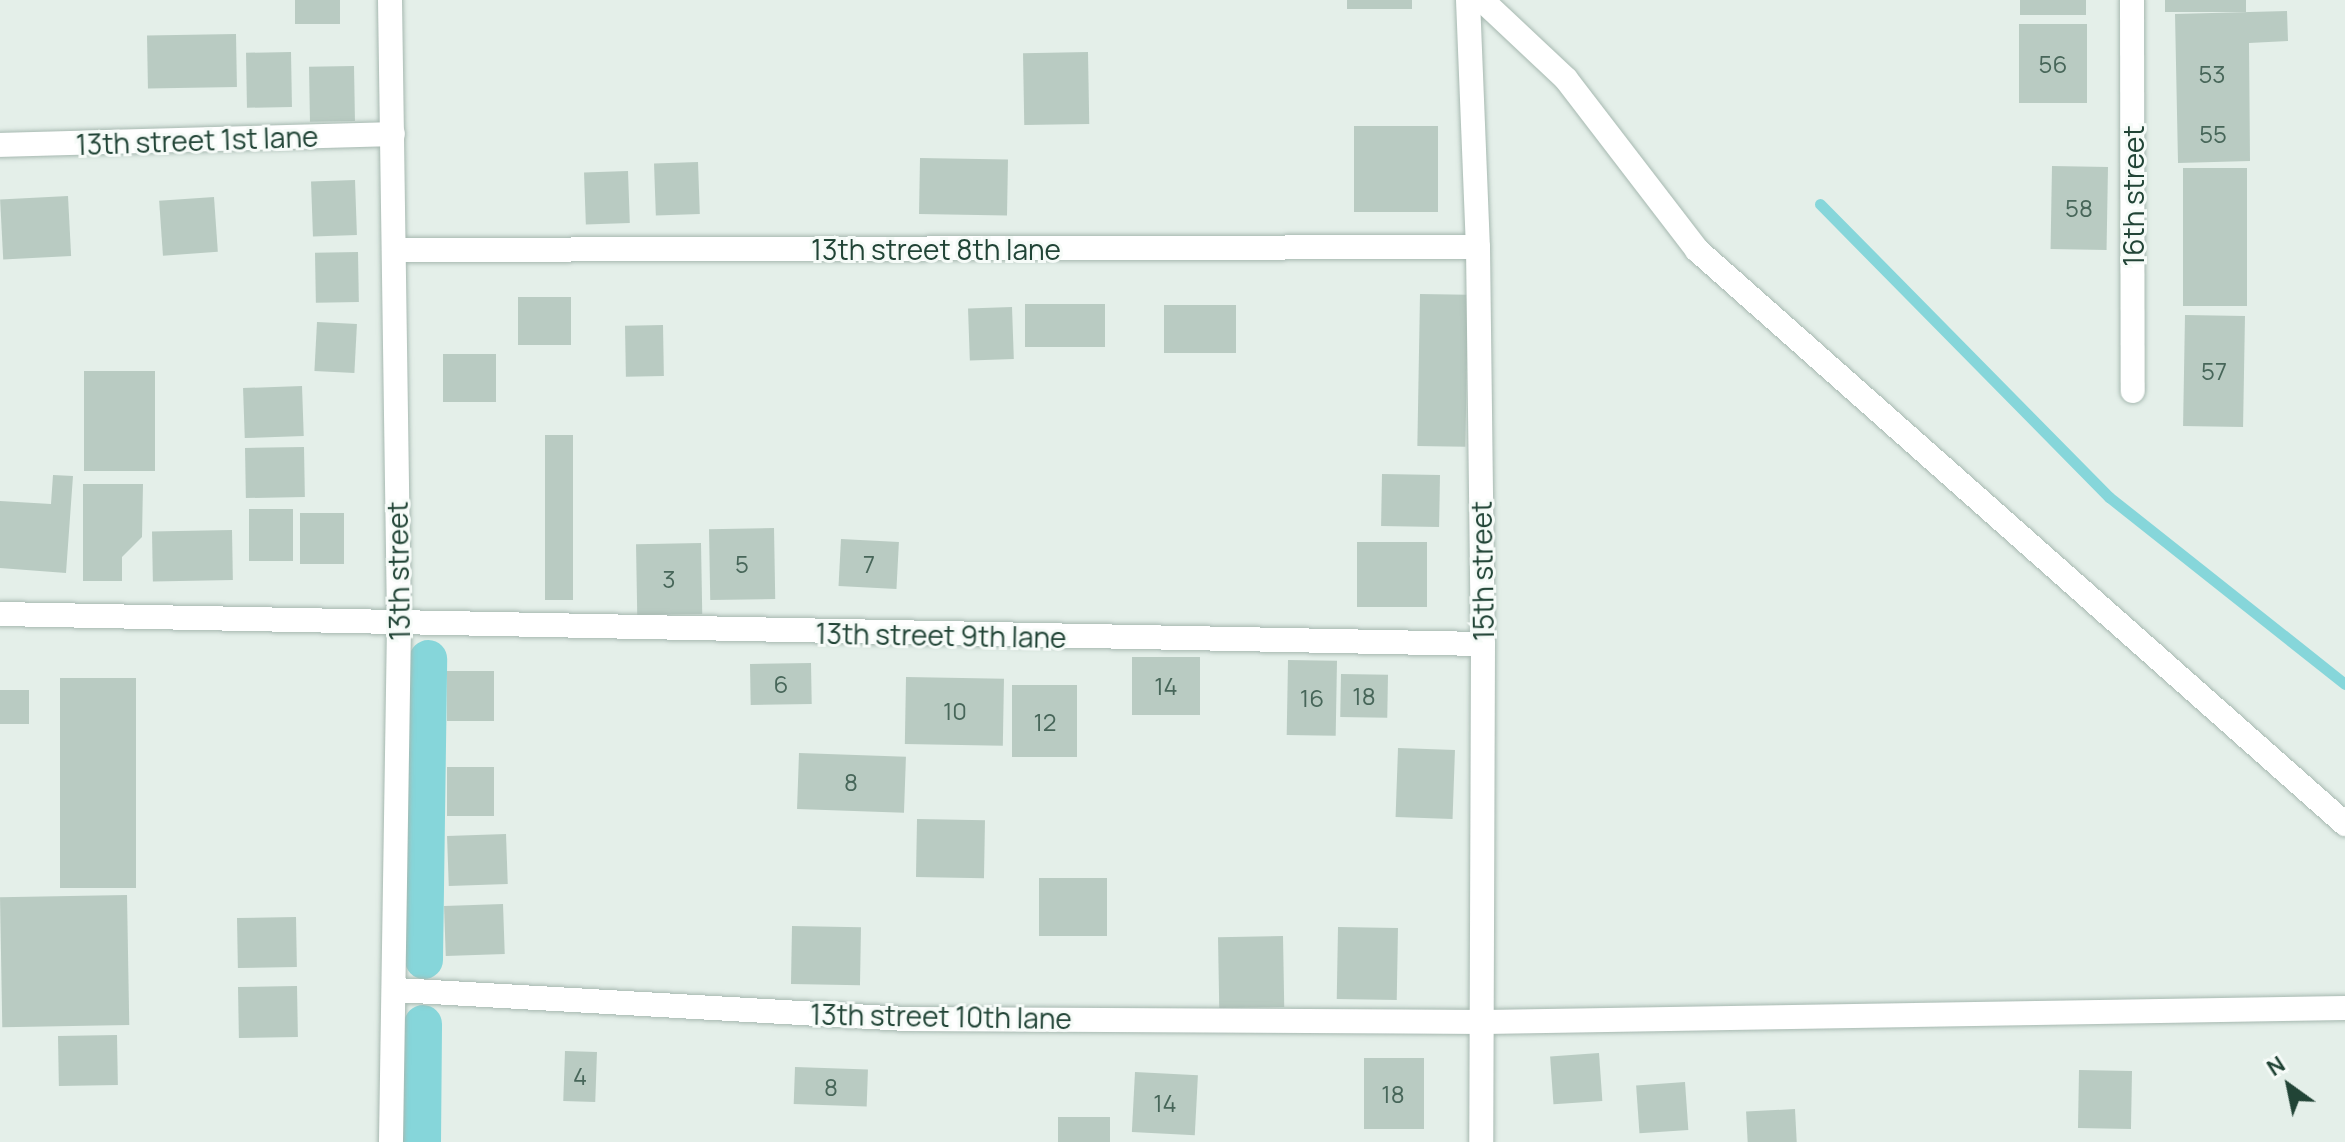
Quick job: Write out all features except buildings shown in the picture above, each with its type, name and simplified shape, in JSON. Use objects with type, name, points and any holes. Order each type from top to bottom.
[{"type":"street","name":"13th street","points":[[390,0],[399,625],[397,990],[391,1142]]},
{"type":"street","name":"15th street","points":[[1468,0],[1478,247],[1483,644],[1485,1022],[1481,1142]]},
{"type":"street","points":[[1482,0],[1566,79],[1697,250],[2345,824]]},
{"type":"street","name":"16th street","points":[[2132,0],[2133,391]]},
{"type":"street","name":"13th street 1st lane","points":[[0,145],[393,134]]},
{"type":"street","name":"13th street 8th lane","points":[[394,250],[1478,247]]},
{"type":"street","name":"13th street 9th lane","points":[[0,614],[399,625],[1483,644]]},
{"type":"street","name":"13th street 10th lane","points":[[397,990],[906,1019],[1485,1022],[2345,1008]]},
{"type":"waterway","points":[[1820,204],[2109,497],[2345,684]]},
{"type":"waterway","points":[[424,960],[428,659]]},
{"type":"waterway","points":[[422,1142],[423,1024]]}]
